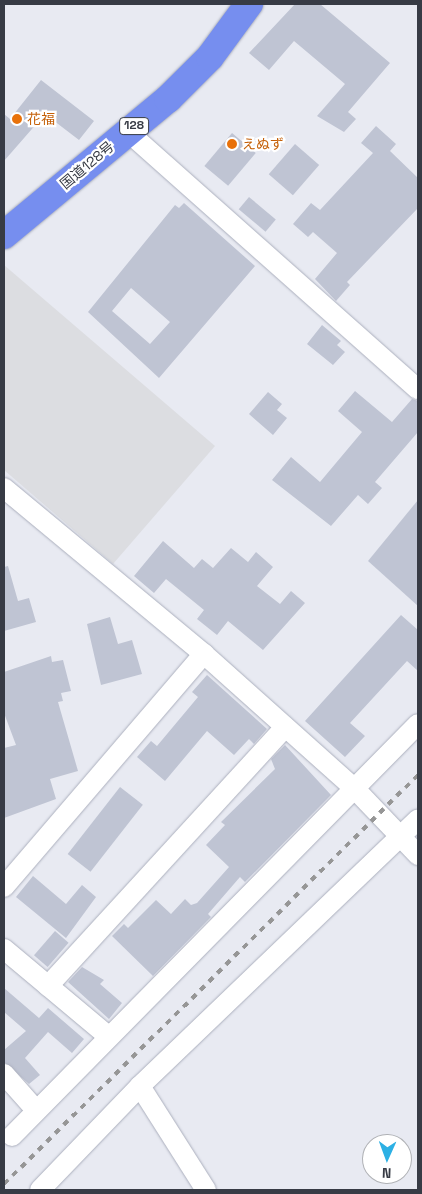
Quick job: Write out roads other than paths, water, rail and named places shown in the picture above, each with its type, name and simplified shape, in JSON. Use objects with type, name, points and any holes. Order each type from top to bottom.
[{"type":"highway","name":"国道128号","points":[[4,234],[127,131],[210,57],[249,4]]},
{"type":"street","points":[[127,131],[418,389]]},
{"type":"street","points":[[4,488],[204,654],[354,788],[418,855]]},
{"type":"street","points":[[4,887],[204,654]]},
{"type":"street","points":[[12,1136],[35,1108],[418,724]]},
{"type":"street","points":[[48,986],[285,727]]},
{"type":"street","points":[[40,1190],[140,1086],[418,819]]},
{"type":"street","points":[[4,949],[107,1035]]},
{"type":"street","points":[[4,1074],[35,1108]]},
{"type":"street","points":[[140,1086],[206,1190]]},
{"type":"railway","points":[[4,1184],[418,775]]},
{"type":"place","name":"花福","points":[[17,119]]},
{"type":"place","name":"えぬず","points":[[232,144]]}]
